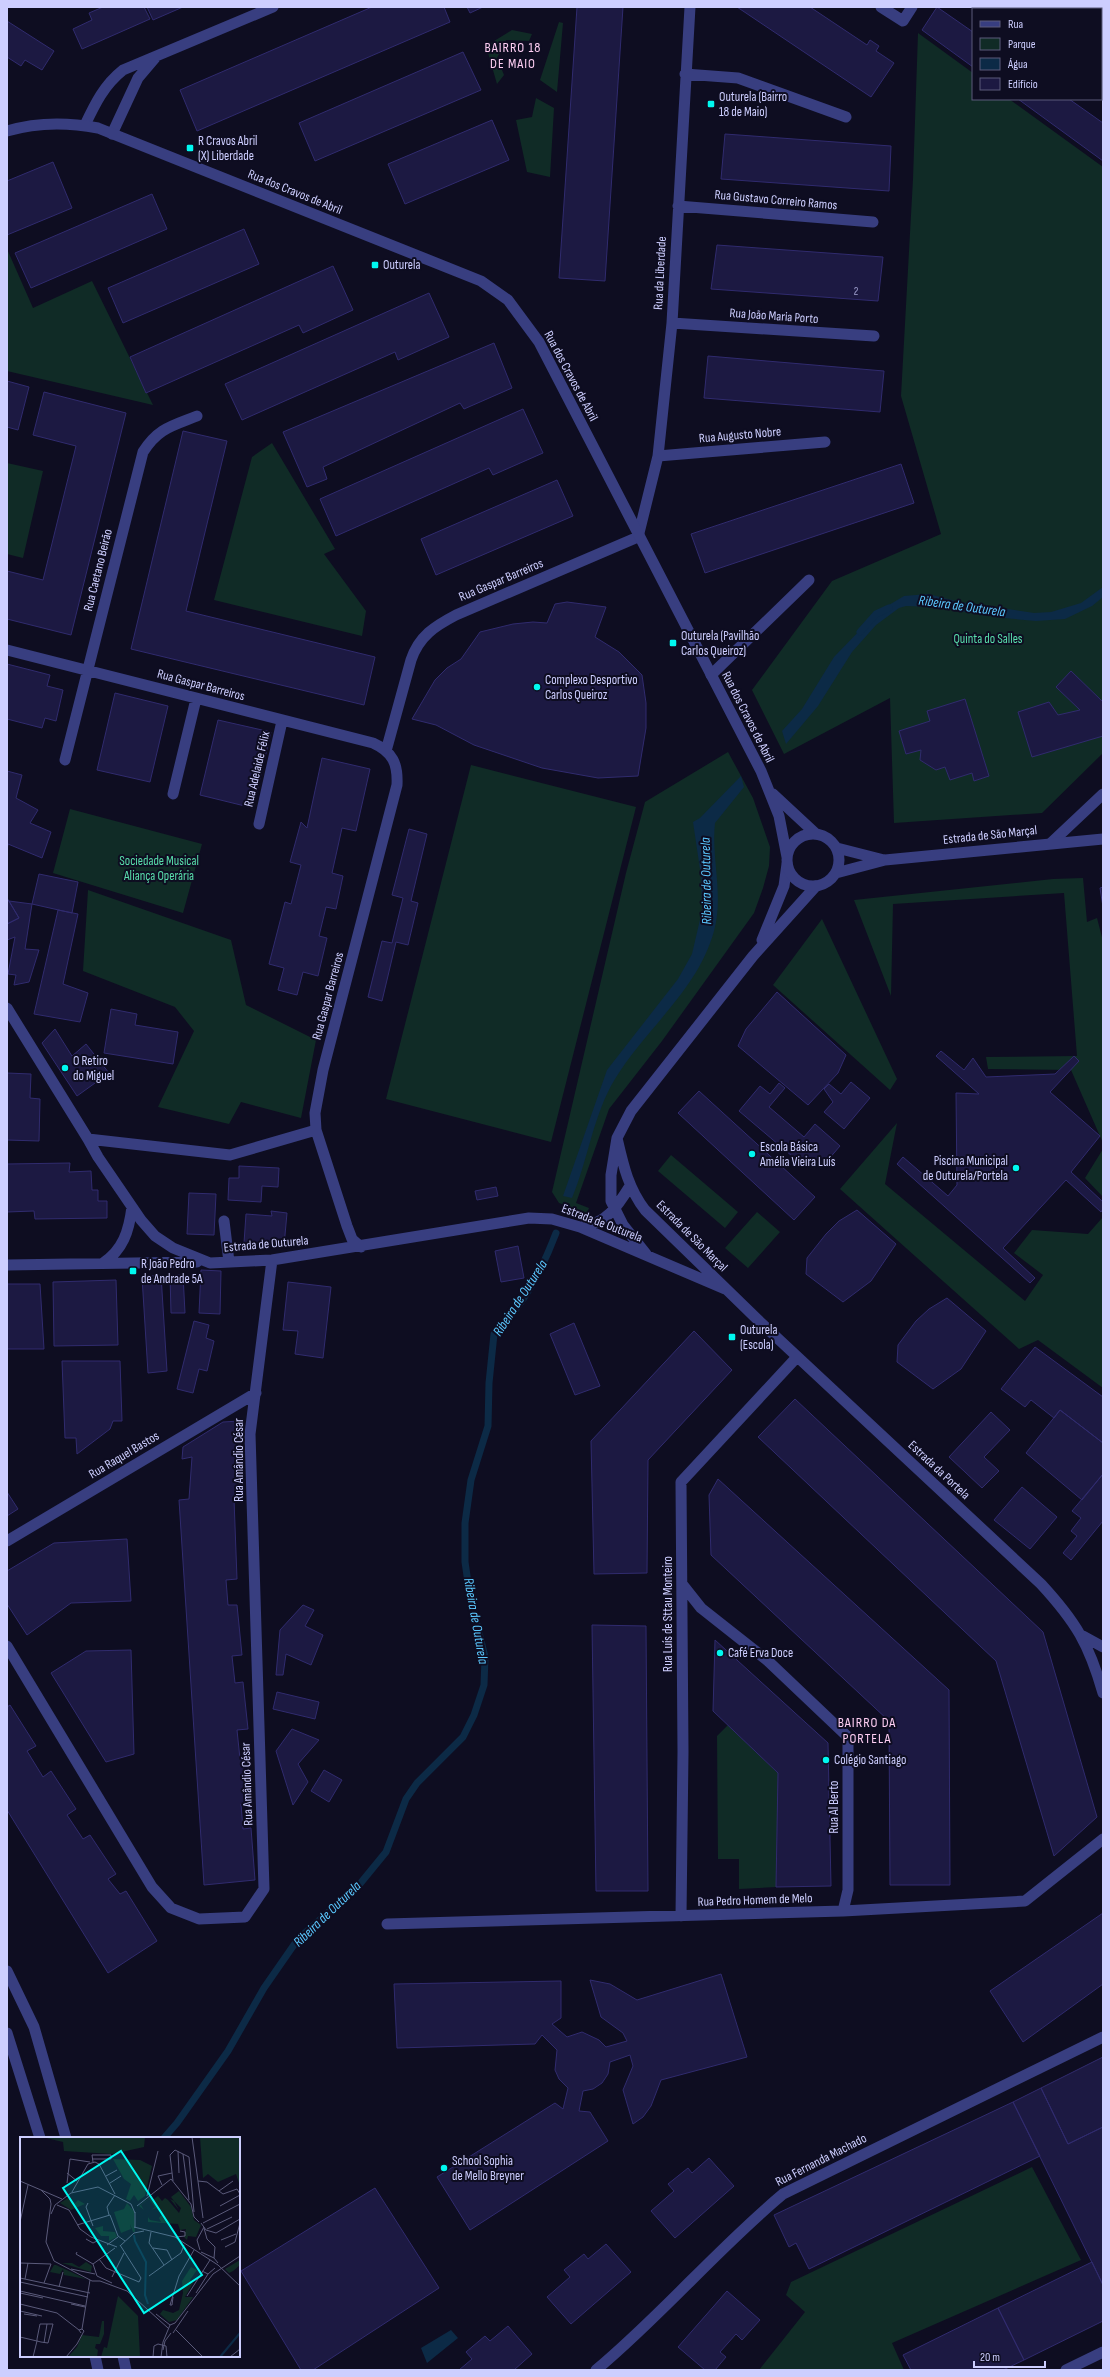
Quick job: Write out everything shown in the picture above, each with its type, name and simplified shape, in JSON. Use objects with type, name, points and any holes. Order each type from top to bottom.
[{"type":"street","points":[[245,7],[249,18]]},
{"type":"street","points":[[85,125],[96,101],[111,80],[123,70],[273,7]]},
{"type":"street","name":"Rua da Liberdade","points":[[638,537],[658,456],[672,323],[690,7]]},
{"type":"street","points":[[881,7],[903,21],[912,7]]},
{"type":"street","points":[[7,131],[41,124],[85,125],[98,128],[112,134],[138,78],[161,53]]},
{"type":"street","points":[[685,74],[738,78],[846,117]]},
{"type":"street","name":"Rua dos Cravos de Abril","points":[[112,134],[481,281],[508,300],[522,316],[538,342],[771,792],[779,816],[787,860]]},
{"type":"street","name":"Rua Gustavo Correiro Ramos","points":[[678,206],[872,222]]},
{"type":"street","name":"Rua João Maria Porto","points":[[672,323],[874,336]]},
{"type":"street","name":"Rua Caetano Beirão","points":[[65,760],[143,452],[152,437],[162,430],[197,416]]},
{"type":"street","name":"Rua Augusto Nobre","points":[[658,456],[825,442]]},
{"type":"street","name":"Rua Gaspar Barreiros","points":[[386,751],[411,660],[416,646],[425,635],[456,615],[638,537]]},
{"type":"street","points":[[711,675],[809,580]]},
{"type":"street","name":"Rua Gaspar Barreiros","points":[[7,650],[373,743],[386,751],[397,766],[397,785],[323,1070],[315,1113],[316,1130],[347,1226],[352,1239],[362,1247]]},
{"type":"street","points":[[173,794],[196,698]]},
{"type":"street","name":"Rua Adelaide Félix","points":[[259,824],[282,721]]},
{"type":"street","points":[[771,792],[815,833],[831,840],[836,848],[840,864],[831,880],[816,886],[808,886],[797,880],[789,871],[787,860],[794,842],[803,836],[815,833]]},
{"type":"street","name":"Estrada de São Marçal","points":[[885,860],[1051,843],[1103,794]]},
{"type":"street","points":[[1051,843],[1103,839]]},
{"type":"street","points":[[836,848],[885,860]]},
{"type":"street","name":"Estrada de São Marçal","points":[[753,956],[777,908],[784,886],[787,860]]},
{"type":"street","points":[[836,873],[885,860]]},
{"type":"street","name":"Estrada de São Marçal","points":[[725,1289],[648,1256],[623,1225],[611,1201],[611,1176],[616,1138],[631,1112],[753,956],[816,886]]},
{"type":"street","name":"Estrada de Outurela","points":[[7,1008],[98,1157],[132,1207],[155,1236],[173,1248],[210,1263],[272,1260],[362,1247],[529,1218],[552,1219],[580,1227],[648,1256]]},
{"type":"street","points":[[88,1139],[230,1155],[316,1130]]},
{"type":"street","name":"Estrada de São Marçal","points":[[616,1138],[630,1186],[636,1199],[645,1210],[725,1289]]},
{"type":"street","points":[[580,1227],[603,1220],[615,1209],[630,1186]]},
{"type":"street","points":[[103,1263],[114,1256],[125,1238],[132,1207]]},
{"type":"street","points":[[224,1221],[229,1262]]},
{"type":"street","name":"Rua Amândio César","points":[[7,1646],[152,1887],[166,1903],[171,1908],[199,1919],[245,1917],[264,1889],[250,1434],[272,1260]]},
{"type":"street","points":[[7,1265],[172,1261],[210,1263]]},
{"type":"street","name":"Estrada da Portela","points":[[725,1289],[1041,1584],[1067,1613],[1083,1636],[1093,1659],[1103,1693]]},
{"type":"street","name":"Rua Luís de Sttau Monteiro","points":[[681,1916],[683,1752],[681,1482],[797,1357]]},
{"type":"street","name":"Rua Raquel Bastos","points":[[7,1541],[256,1393]]},
{"type":"street","name":"Rua Al Berto","points":[[682,1584],[701,1608],[768,1661],[848,1737],[848,1890],[843,1911]]},
{"type":"street","points":[[1083,1636],[1103,1647]]},
{"type":"street","name":"Rua Pedro Homem de Melo","points":[[387,1924],[843,1911],[1025,1901],[1103,1839]]},
{"type":"street","points":[[7,1971],[34,2026],[66,2137]]},
{"type":"street","points":[[7,2033],[40,2137]]},
{"type":"street","name":"Rua Fernanda Machado","points":[[596,2370],[647,2325],[747,2224],[783,2194],[1103,2037]]},
{"type":"street","points":[[1066,2370],[1103,2352]]},
{"type":"street","points":[[95,2357],[98,2370]]},
{"type":"street","points":[[123,2357],[126,2370]]},
{"type":"green space","points":[[559,22],[563,23],[557,92],[540,80]]},
{"type":"green space","points":[[512,30],[532,34],[529,41],[506,40],[497,58],[504,75],[497,84],[486,46]]},
{"type":"green space","name":"Quinta do Salles","points":[[918,33],[972,72],[972,100],[1010,100],[1103,167],[1103,753],[1042,813],[894,823],[890,698],[784,754],[752,690],[832,581],[941,534],[901,396],[913,179]]},
{"type":"green space","points":[[536,98],[554,108],[550,177],[527,172],[516,120],[532,117]]},
{"type":"green space","points":[[7,249],[33,308],[92,281],[153,405],[7,371]]},
{"type":"green space","points":[[272,443],[335,549],[324,554],[366,611],[362,636],[214,600],[252,457]]},
{"type":"green space","points":[[7,463],[43,471],[23,558],[7,554]]},
{"type":"green space","points":[[728,752],[753,798],[770,847],[769,866],[763,888],[754,913],[662,1041],[609,1109],[576,1203],[589,1208],[587,1213],[559,1203],[552,1192],[626,873],[645,802]]},
{"type":"green space","points":[[471,765],[636,807],[551,1142],[386,1099]]},
{"type":"green space","name":"Sociedade Musical Aliança Operária","points":[[70,809],[202,844],[183,913],[53,873]]},
{"type":"green space","points":[[1083,878],[1087,922],[1097,918],[1103,941],[1103,1143],[1071,1070],[988,1069],[986,1057],[1077,1056],[1064,893],[893,904],[891,996],[854,900],[1053,879]]},
{"type":"green space","points":[[88,890],[231,940],[246,1005],[316,1040],[301,1118],[241,1102],[229,1124],[158,1107],[194,1031],[175,1007],[83,971]]},
{"type":"green space","points":[[822,919],[897,1079],[890,1090],[773,985]]},
{"type":"green space","points":[[897,1123],[885,1184],[1025,1301],[1043,1275],[1014,1253],[1032,1230],[1088,1234],[1103,1217],[1103,1388],[1038,1340],[1019,1349],[840,1189]]},
{"type":"green space","points":[[1103,1149],[1103,1197],[1085,1178]]},
{"type":"green space","points":[[671,1155],[738,1212],[725,1228],[658,1171]]},
{"type":"green space","points":[[757,1212],[780,1232],[748,1268],[725,1248]]},
{"type":"green space","points":[[728,1725],[778,1773],[776,1887],[739,1889],[739,1859],[718,1859],[717,1736]]},
{"type":"green space","points":[[1032,2167],[1081,2260],[892,2343],[904,2370],[759,2370],[805,2312],[786,2295],[791,2282]]},
{"type":"water","points":[[1103,587],[1103,597],[1092,606],[1065,619],[1036,621],[1004,618],[982,613],[971,613],[937,607],[906,606],[899,608],[876,625],[852,652],[818,706],[786,744],[782,731],[802,709],[834,657],[864,626],[889,605],[904,596],[928,594],[960,602],[1034,613],[1051,612],[1081,603]]},
{"type":"water","points":[[741,776],[744,787],[715,823],[714,836],[718,904],[714,931],[706,952],[696,972],[684,990],[627,1060],[615,1079],[601,1107],[572,1198],[563,1196],[607,1070],[678,979],[692,954],[702,911],[701,876],[693,822],[700,818]]},
{"type":"water","points":[[451,2330],[458,2338],[427,2363],[421,2348]]},
{"type":"building","points":[[103,7],[144,7],[150,19],[82,49],[73,29],[92,20],[89,13]]},
{"type":"building","points":[[147,7],[183,7],[153,20]]},
{"type":"building","points":[[372,7],[444,7],[450,22],[197,131],[180,90]]},
{"type":"building","points":[[467,7],[483,7],[470,13]]},
{"type":"building","points":[[577,7],[623,7],[605,281],[559,278]]},
{"type":"building","points":[[737,7],[810,7],[867,45],[870,40],[879,46],[876,51],[894,63],[871,97]]},
{"type":"building","points":[[937,7],[972,31],[972,66],[922,30]]},
{"type":"building","points":[[7,21],[54,51],[42,70],[25,60],[21,66],[7,57]]},
{"type":"building","points":[[463,52],[481,90],[315,161],[299,123]]},
{"type":"building","points":[[1019,100],[1070,100],[1103,123],[1103,161]]},
{"type":"building","points":[[492,120],[509,160],[405,204],[388,164]]},
{"type":"building","points":[[725,134],[891,146],[889,191],[721,179]]},
{"type":"building","points":[[53,162],[72,208],[7,235],[7,181]]},
{"type":"building","points":[[152,194],[167,229],[31,288],[15,253]]},
{"type":"building","points":[[244,229],[259,264],[123,323],[108,288]]},
{"type":"building","points":[[717,245],[883,257],[878,301],[711,289]]},
{"type":"building","points":[[333,266],[353,310],[303,333],[299,325],[146,393],[130,357]]},
{"type":"building","points":[[429,293],[449,337],[398,360],[395,352],[242,420],[225,384]]},
{"type":"building","points":[[494,343],[512,388],[464,409],[460,403],[323,467],[327,479],[307,487],[283,432]]},
{"type":"building","points":[[708,356],[884,371],[880,412],[704,398]]},
{"type":"building","points":[[7,381],[29,387],[18,430],[7,427]]},
{"type":"building","points":[[44,392],[126,413],[71,635],[7,619],[7,571],[43,580],[76,446],[33,435]]},
{"type":"building","points":[[523,409],[543,453],[493,475],[489,468],[336,536],[320,499]]},
{"type":"building","points":[[183,431],[227,441],[186,611],[375,657],[364,705],[131,649]]},
{"type":"building","points":[[901,464],[914,503],[705,573],[691,534]]},
{"type":"building","points":[[557,480],[573,516],[436,575],[421,539]]},
{"type":"building","name":"Complexo Desportivo Carlos Queiroz","points":[[567,602],[606,607],[595,637],[619,652],[642,675],[646,703],[646,728],[638,776],[598,778],[542,768],[474,745],[436,725],[412,719],[435,680],[447,668],[461,659],[480,632],[513,624],[533,622],[547,623],[555,604]]},
{"type":"building","points":[[7,664],[50,675],[47,686],[63,690],[56,721],[45,718],[42,728],[7,719]]},
{"type":"building","points":[[1071,671],[1103,702],[1103,736],[1032,757],[1018,712],[1049,702],[1058,715],[1080,710],[1056,687]]},
{"type":"building","points":[[115,693],[168,706],[150,782],[97,770]]},
{"type":"building","points":[[965,699],[989,776],[974,781],[972,773],[950,780],[945,767],[936,770],[920,760],[921,750],[906,754],[899,731],[930,721],[927,711]]},
{"type":"building","points":[[218,720],[271,732],[253,808],[200,795]]},
{"type":"building","points":[[322,758],[370,769],[356,831],[342,828],[332,873],[343,876],[336,909],[326,907],[319,936],[327,938],[318,976],[303,972],[297,995],[278,990],[284,968],[269,964],[285,902],[291,904],[301,865],[290,862],[301,822],[307,828]]},
{"type":"building","points":[[7,771],[22,775],[16,798],[38,810],[30,823],[51,832],[42,858],[8,844],[7,850]]},
{"type":"building","points":[[409,829],[427,834],[411,901],[418,903],[408,945],[396,942],[382,1001],[368,997],[382,941],[392,943],[403,898],[392,895]]},
{"type":"building","points":[[39,874],[78,882],[72,913],[32,904]]},
{"type":"building","points":[[1103,887],[1103,907],[1100,888]]},
{"type":"building","points":[[7,898],[19,918],[7,924]]},
{"type":"building","points":[[9,901],[32,904],[25,949],[39,950],[29,982],[14,985],[16,975],[8,974],[15,937],[7,940],[7,924],[19,918]]},
{"type":"building","points":[[58,910],[78,914],[63,984],[88,993],[80,1022],[34,1014]]},
{"type":"building","points":[[777,992],[846,1055],[838,1073],[808,1105],[738,1046],[746,1029]]},
{"type":"building","points":[[111,1009],[137,1014],[135,1025],[178,1032],[173,1064],[104,1053]]},
{"type":"building","points":[[55,1029],[72,1056],[86,1044],[109,1073],[77,1096],[42,1043]]},
{"type":"building","name":"Piscina Municipal de Outurela/Portela","points":[[941,1051],[964,1070],[973,1058],[986,1077],[1055,1074],[1074,1056],[1079,1061],[1050,1092],[1100,1136],[1071,1172],[1103,1202],[1103,1209],[1101,1212],[1066,1180],[1003,1248],[1035,1278],[1030,1283],[897,1164],[903,1157],[948,1196],[957,1185],[956,1093],[979,1094],[936,1056]]},
{"type":"building","points":[[7,1073],[31,1074],[30,1098],[40,1099],[39,1141],[7,1140]]},
{"type":"building","points":[[851,1082],[870,1098],[844,1129],[824,1112],[833,1102],[824,1089],[829,1084],[841,1094]]},
{"type":"building","points":[[779,1083],[785,1088],[769,1107],[804,1137],[815,1124],[840,1146],[821,1168],[806,1155],[799,1162],[739,1111],[760,1086],[770,1094]]},
{"type":"building","points":[[699,1091],[815,1197],[794,1220],[678,1113]]},
{"type":"building","points":[[70,1163],[69,1172],[91,1171],[92,1190],[98,1190],[98,1201],[107,1201],[107,1218],[35,1219],[34,1211],[7,1212],[7,1164]]},
{"type":"building","points":[[239,1166],[279,1168],[278,1187],[262,1186],[261,1202],[228,1200],[229,1178],[239,1178]]},
{"type":"building","points":[[496,1187],[498,1196],[477,1200],[475,1191]]},
{"type":"building","points":[[189,1193],[216,1194],[214,1235],[187,1234]]},
{"type":"building","points":[[857,1210],[896,1244],[871,1281],[843,1302],[806,1274],[807,1258],[826,1234],[839,1221]]},
{"type":"building","points":[[271,1211],[287,1213],[284,1246],[244,1243],[246,1214],[272,1216]]},
{"type":"building","points":[[518,1246],[524,1278],[501,1282],[495,1251]]},
{"type":"building","points":[[201,1270],[221,1271],[220,1314],[199,1313]]},
{"type":"building","points":[[161,1275],[167,1371],[148,1373],[142,1277]]},
{"type":"building","points":[[170,1275],[183,1275],[185,1313],[171,1313]]},
{"type":"building","points":[[116,1280],[118,1345],[54,1346],[53,1282]]},
{"type":"building","points":[[288,1282],[331,1287],[323,1358],[295,1354],[298,1331],[283,1330]]},
{"type":"building","points":[[7,1284],[40,1284],[44,1349],[7,1349]]},
{"type":"building","points":[[947,1298],[986,1331],[961,1369],[933,1389],[897,1362],[898,1345],[916,1321],[929,1309]]},
{"type":"building","points":[[194,1321],[209,1325],[206,1338],[214,1341],[207,1371],[199,1369],[193,1393],[177,1389]]},
{"type":"building","points":[[574,1323],[600,1386],[575,1395],[550,1334]]},
{"type":"building","points":[[694,1331],[732,1370],[648,1460],[647,1573],[594,1574],[591,1441]]},
{"type":"building","points":[[1035,1347],[1103,1397],[1103,1443],[1060,1410],[1054,1418],[1031,1400],[1025,1407],[1001,1389]]},
{"type":"building","points":[[62,1361],[120,1361],[122,1421],[113,1421],[110,1429],[77,1454],[76,1438],[65,1438]]},
{"type":"building","points":[[795,1399],[1043,1632],[1097,1817],[1054,1856],[996,1661],[758,1437]]},
{"type":"building","points":[[1060,1410],[1103,1443],[1103,1474],[1082,1500],[1026,1453]]},
{"type":"building","points":[[991,1412],[1010,1430],[984,1457],[999,1471],[982,1488],[949,1457]]},
{"type":"building","points":[[240,1421],[241,1499],[234,1499],[237,1579],[226,1580],[228,1605],[237,1605],[242,1655],[232,1656],[235,1683],[243,1682],[248,1729],[237,1730],[240,1759],[248,1758],[252,1803],[241,1804],[243,1829],[251,1828],[255,1880],[204,1885],[179,1500],[189,1499],[192,1457],[182,1459],[183,1447],[223,1422]]},
{"type":"building","points":[[1103,1474],[1103,1521],[1071,1560],[1063,1553],[1077,1536],[1071,1531],[1081,1518],[1072,1511]]},
{"type":"building","points":[[718,1479],[949,1690],[950,1885],[890,1885],[889,1721],[711,1555],[709,1495]]},
{"type":"building","points":[[1022,1487],[1057,1517],[1030,1549],[994,1520]]},
{"type":"building","points":[[7,1492],[18,1509],[7,1516]]},
{"type":"building","points":[[127,1539],[131,1601],[71,1603],[27,1635],[7,1604],[7,1571],[54,1543]]},
{"type":"building","points":[[303,1605],[314,1610],[305,1626],[323,1635],[311,1665],[286,1654],[283,1675],[276,1675],[280,1630]]},
{"type":"building","points":[[592,1625],[646,1626],[648,1891],[596,1891]]},
{"type":"building","points":[[715,1640],[828,1743],[831,1886],[776,1887],[778,1773],[713,1711]]},
{"type":"building","points":[[131,1650],[134,1754],[106,1762],[51,1673],[86,1651]]},
{"type":"building","points":[[277,1692],[319,1702],[315,1719],[273,1709]]},
{"type":"building","points":[[10,1705],[36,1746],[27,1751],[43,1777],[51,1771],[76,1809],[67,1815],[83,1839],[90,1835],[116,1874],[108,1879],[120,1894],[126,1891],[157,1941],[108,1973],[7,1810],[7,1707]]},
{"type":"building","points":[[292,1729],[319,1740],[298,1764],[308,1782],[293,1805],[276,1751]]},
{"type":"building","points":[[324,1770],[342,1780],[329,1802],[311,1791]]},
{"type":"building","points":[[1103,1913],[1103,1984],[1023,2042],[990,1991]]},
{"type":"building","points":[[721,1974],[747,2057],[661,2080],[651,2106],[643,2117],[633,2124],[623,2090],[633,2066],[630,2055],[610,2062],[608,2074],[602,2083],[593,2089],[583,2091],[579,2111],[590,2112],[608,2141],[470,2230],[437,2177],[555,2103],[563,2109],[568,2088],[559,2079],[555,2070],[557,2050],[542,2035],[535,2044],[397,2048],[394,1984],[561,1981],[561,2018],[552,2024],[567,2037],[582,2032],[599,2040],[606,2047],[627,2041],[623,2033],[601,2017],[590,1980],[610,1984],[637,2000]]},
{"type":"building","points":[[1103,2057],[1103,2127],[1068,2144],[1041,2088]]},
{"type":"building","points":[[1041,2088],[1068,2144],[1103,2127],[1103,2285],[1013,2102]]},
{"type":"building","points":[[1013,2102],[1040,2156],[809,2269],[796,2243],[789,2247],[774,2215]]},
{"type":"building","points":[[709,2158],[734,2186],[675,2238],[651,2211],[674,2191],[668,2184],[688,2168],[692,2173]]},
{"type":"building","points":[[375,2188],[439,2288],[313,2370],[301,2370],[241,2271]]},
{"type":"building","points":[[606,2244],[631,2272],[571,2324],[547,2297],[570,2277],[564,2270],[584,2254],[588,2259]]},
{"type":"building","points":[[1092,2262],[1103,2285],[1103,2321],[1024,2360],[998,2308]]},
{"type":"building","points":[[727,2291],[760,2320],[742,2340],[736,2334],[720,2352],[726,2357],[715,2370],[705,2370],[678,2347]]},
{"type":"building","points":[[998,2308],[1024,2360],[1003,2370],[911,2370],[903,2355]]},
{"type":"building","points":[[508,2326],[532,2354],[514,2370],[459,2370],[472,2359],[466,2352],[485,2336],[490,2341]]},
{"type":"waterway","name":"Ribeira de Outurela","points":[[860,632],[876,614],[889,608]]},
{"type":"waterway","name":"Ribeira de Outurela","points":[[165,2137],[177,2123],[228,2051],[264,1988],[298,1939],[359,1885],[386,1852],[406,1799],[417,1783],[463,1737],[474,1715],[484,1685],[485,1657],[470,1596],[465,1562],[465,1523],[471,1480],[488,1426],[489,1383],[494,1334],[514,1312],[530,1288],[538,1274],[556,1233]]},
{"type":"place","name":"Outurela (Bairro 18 de Maio)","points":[[711,104]]},
{"type":"place","name":"R Cravos Abril (X) Liberdade","points":[[190,148]]},
{"type":"place","name":"Outurela","points":[[375,265]]},
{"type":"place","name":"Outurela (Pavilhão Carlos Queiroz)","points":[[673,643]]},
{"type":"place","name":"Complexo Desportivo Carlos Queiroz","points":[[537,687]]},
{"type":"place","name":"O Retiro do Miguel","points":[[65,1068]]},
{"type":"place","name":"Escola Básica Amélia Vieira Luís","points":[[752,1154]]},
{"type":"place","name":"Piscina Municipal de Outurela/Portela","points":[[1016,1168]]},
{"type":"place","name":"R João Pedro de Andrade 5A","points":[[133,1271]]},
{"type":"place","name":"Outurela (Escola)","points":[[732,1337]]},
{"type":"place","name":"Café Erva Doce","points":[[720,1653]]},
{"type":"place","name":"Colégio Santiago","points":[[826,1760]]},
{"type":"place","name":"School Sophia de Mello Breyner","points":[[444,2168]]},
{"type":"district","name":"BAIRRO 18 DE MAIO","points":[[513,56]]},
{"type":"district","name":"BAIRRO DA PORTELA","points":[[867,1730]]}]
